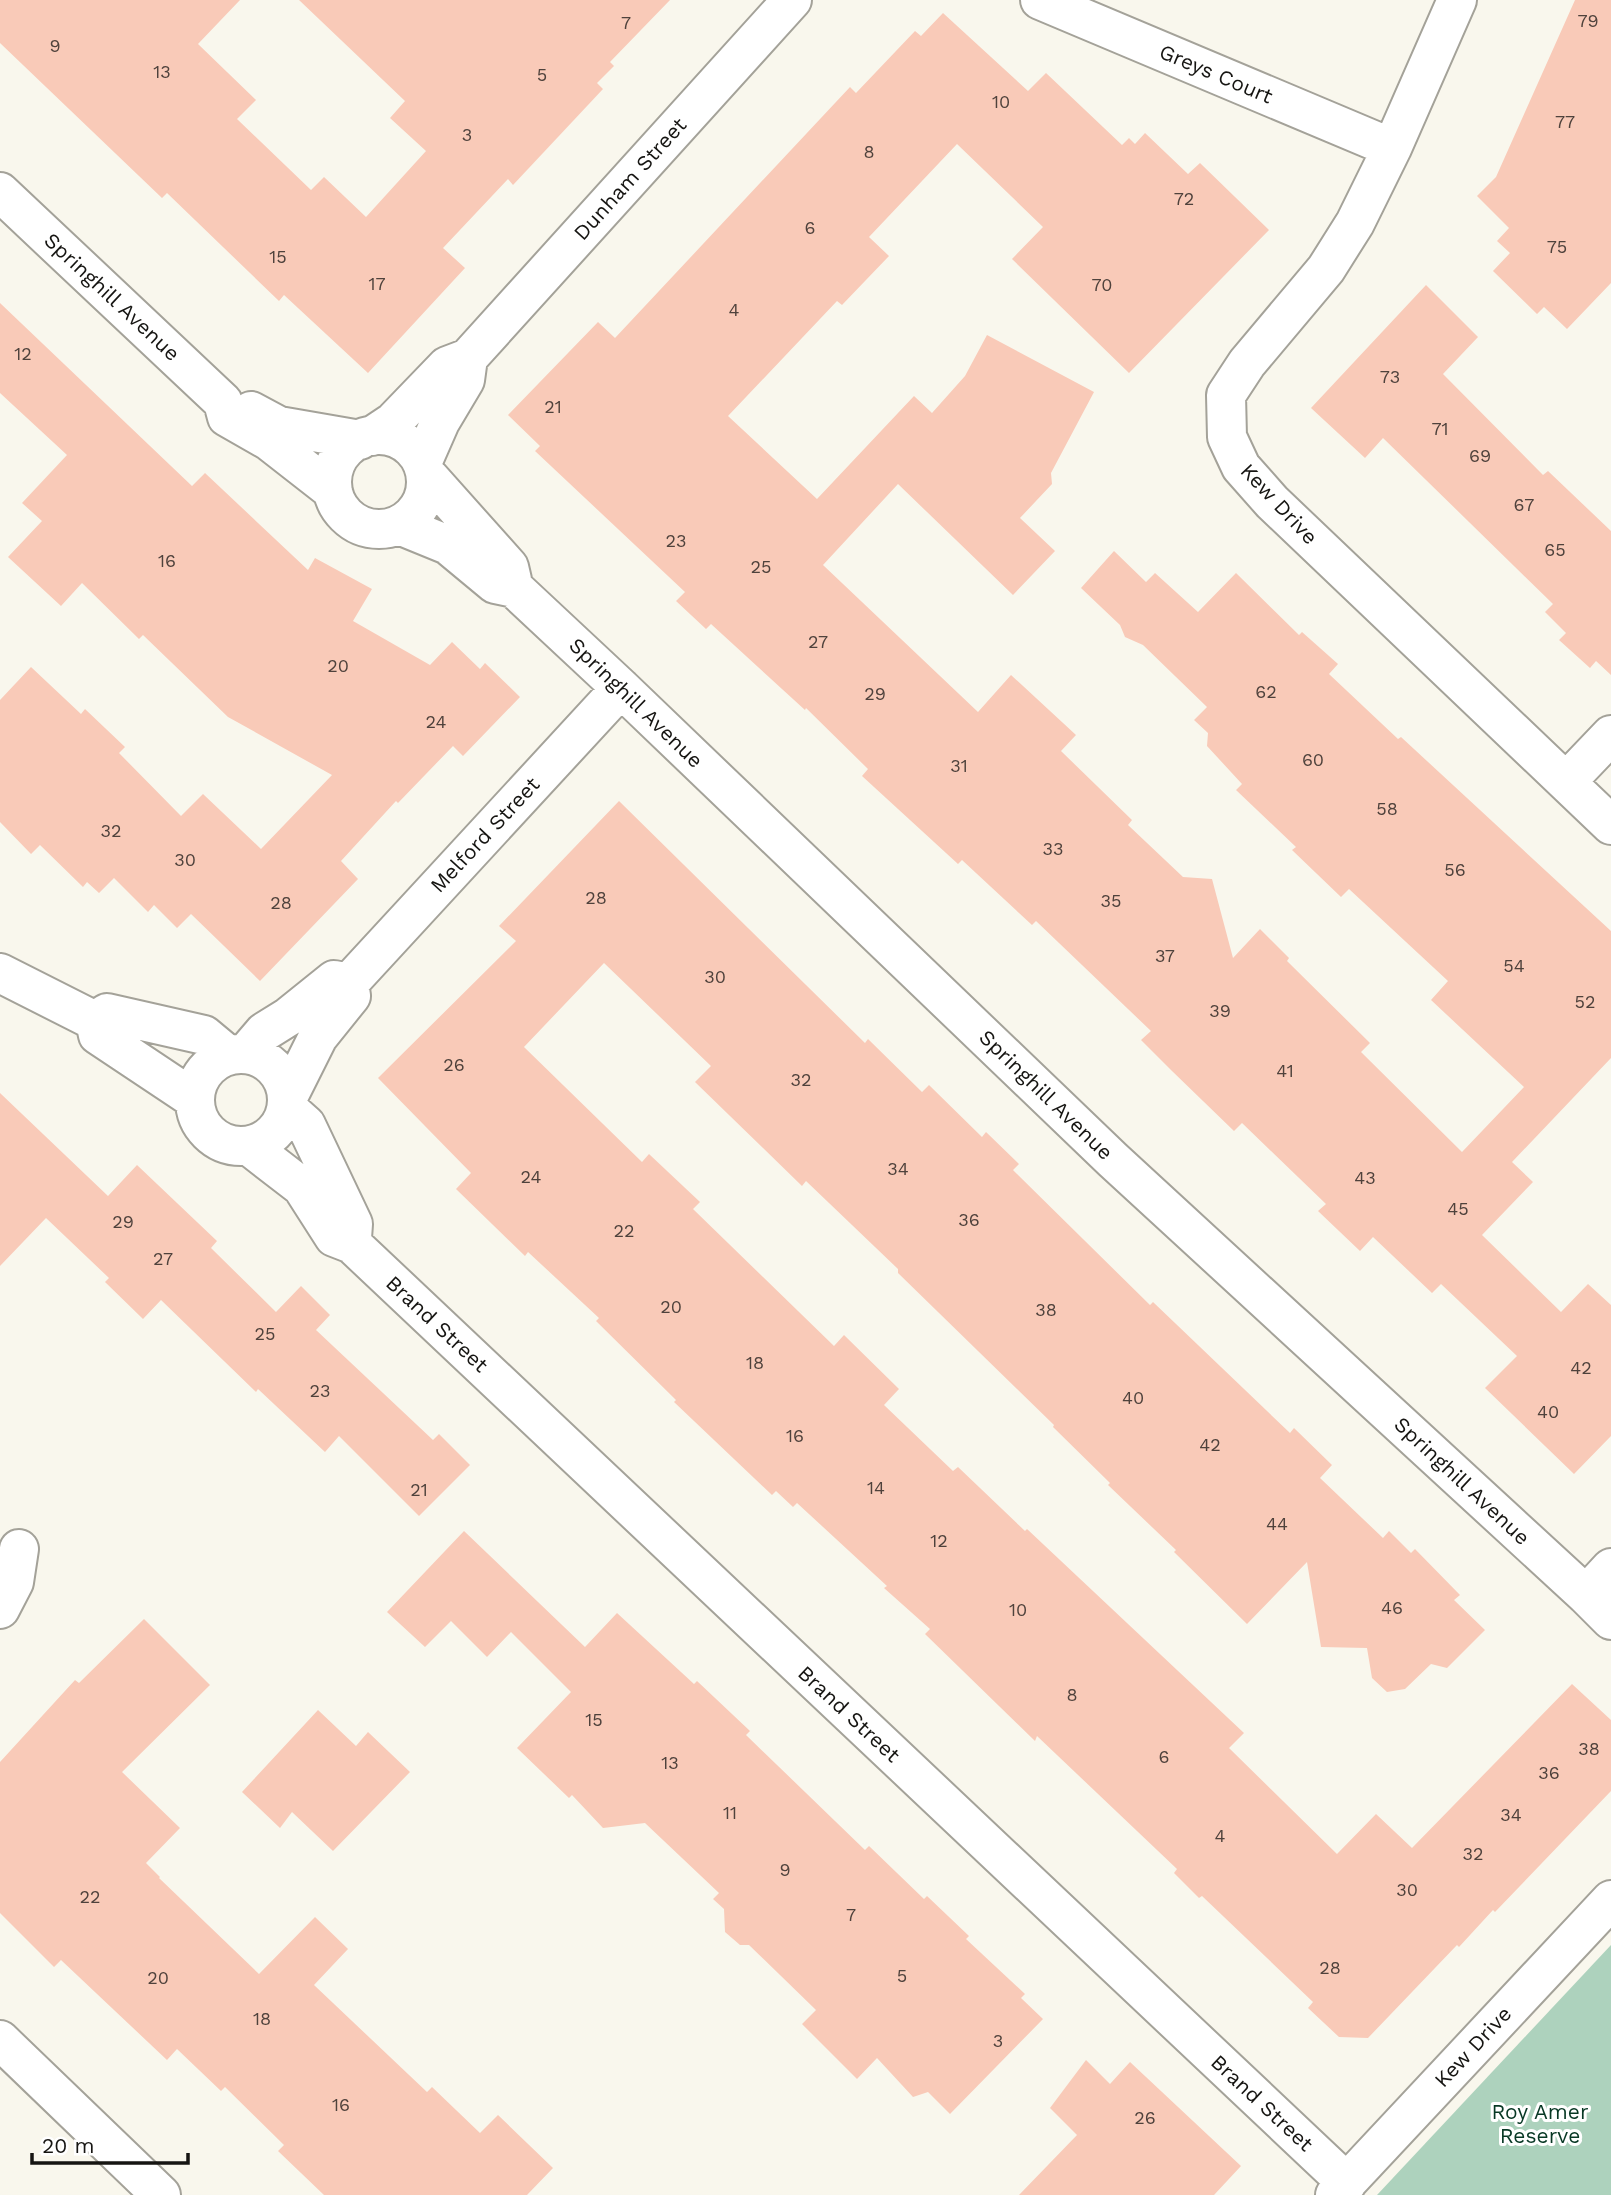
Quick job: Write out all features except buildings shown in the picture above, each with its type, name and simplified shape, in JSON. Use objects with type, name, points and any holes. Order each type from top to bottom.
[{"type":"street","name":"Dunham Street","points":[[366,438],[393,422],[447,366],[468,358],[792,0]]},
{"type":"street","name":"Greys Court","points":[[1040,0],[1392,148]]},
{"type":"street","name":"Kew Drive","points":[[1457,0],[1392,148],[1354,223],[1326,269],[1247,363],[1226,395],[1227,437],[1241,467],[1272,502],[1611,825]]},
{"type":"street","name":"Springhill Avenue","points":[[0,192],[223,402],[227,416],[269,441],[333,491]]},
{"type":"street","name":"Dunham Street","points":[[424,469],[440,422],[465,380],[468,358]]},
{"type":"street","name":"Springhill Avenue","points":[[223,402],[239,405],[279,426],[366,438]]},
{"type":"street","points":[[366,438],[396,438],[415,453],[424,469],[426,489],[421,504],[412,516],[399,526],[371,528],[357,524],[346,515],[333,491],[332,478],[341,456],[366,438]]},
{"type":"street","name":"Springhill Avenue","points":[[424,469],[509,567],[514,587],[1113,1160],[1603,1594]]},
{"type":"street","name":"Springhill Avenue","points":[[399,526],[448,545],[495,584],[514,587]]},
{"type":"street","name":"Melford Street","points":[[287,1102],[318,1037],[351,996],[349,983],[621,688]]},
{"type":"street","points":[[1566,782],[1611,735]]},
{"type":"street","points":[[0,973],[95,1021]]},
{"type":"street","points":[[95,1021],[107,1013],[204,1035],[237,1054],[261,1058],[274,1068],[284,1081],[287,1102],[284,1119],[270,1137],[249,1146],[223,1143],[202,1126],[196,1113],[195,1088],[208,1067],[237,1054],[334,980],[349,983]]},
{"type":"street","points":[[95,1021],[98,1035],[194,1100]]},
{"type":"street","points":[[287,1102],[306,1125],[353,1223],[352,1244]]},
{"type":"street","name":"Brand Street","points":[[249,1146],[302,1187],[334,1237],[352,1244],[1341,2189]]},
{"type":"street","points":[[0,1609],[15,1582],[19,1549]]},
{"type":"street","name":"Kew Drive","points":[[1341,2189],[1611,1900]]},
{"type":"street","points":[[0,2040],[161,2195]]},
{"type":"green space","name":"Roy Amer Reserve","points":[[1611,1945],[1611,2195],[1377,2195]]}]
